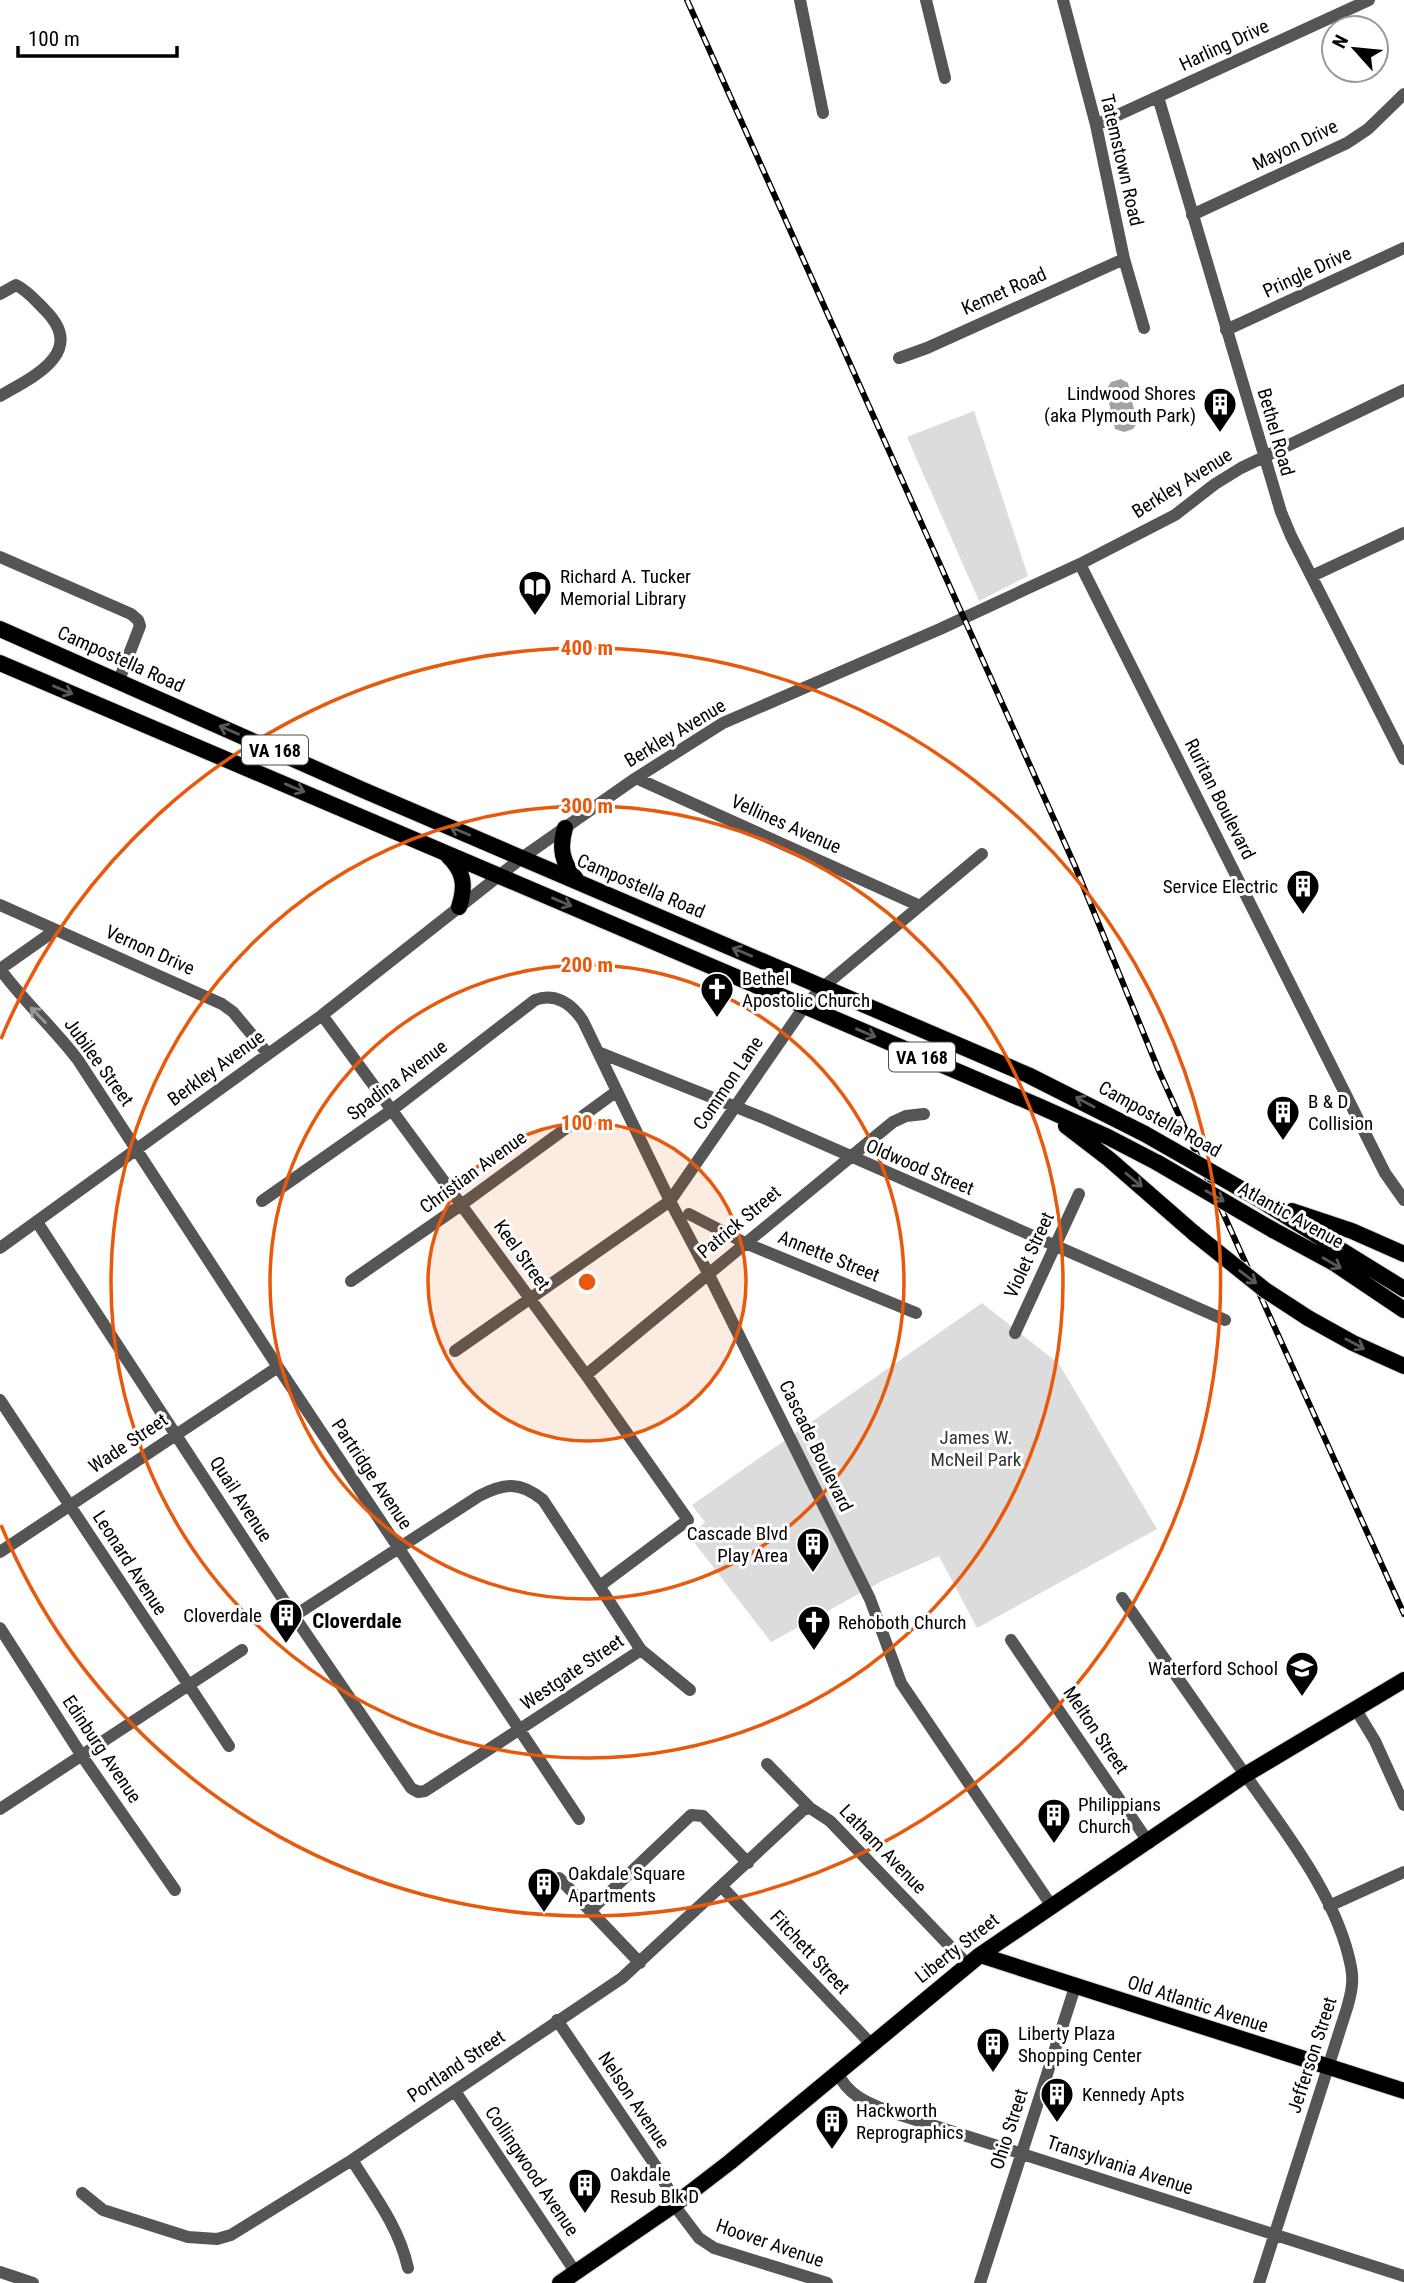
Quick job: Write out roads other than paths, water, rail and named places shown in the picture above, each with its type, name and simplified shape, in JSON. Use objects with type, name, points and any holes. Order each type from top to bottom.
[{"type":"main road","name":"Campostella Road","points":[[0,629],[363,790],[1028,1074],[1145,1134],[1257,1198]]},
{"type":"main road","name":"VA 168","points":[[0,663],[1041,1108]]},
{"type":"main road","points":[[565,828],[561,840],[562,854],[577,881]]},
{"type":"main road","points":[[444,851],[458,866],[463,877],[459,907]]},
{"type":"main road","points":[[1041,1108],[1109,1159],[1257,1284],[1308,1318],[1353,1343],[1404,1366]]},
{"type":"main road","name":"Atlantic Avenue","points":[[1041,1108],[1108,1137],[1158,1163],[1334,1263],[1404,1310]]},
{"type":"main road","points":[[1257,1198],[1352,1231],[1404,1254]]},
{"type":"main road","name":"Atlantic Avenue","points":[[1257,1198],[1404,1289]]},
{"type":"main road","name":"Liberty Street","points":[[560,2283],[730,2162],[974,1960],[1051,1905],[1149,1843],[1245,1776],[1404,1680]]},
{"type":"main road","name":"Old Atlantic Avenue","points":[[974,1960],[1075,1987],[1404,2091]]},
{"type":"street","points":[[800,0],[823,113]]},
{"type":"street","points":[[926,0],[945,78]]},
{"type":"street","name":"Tatemstown Road","points":[[1063,0],[1096,125],[1124,259],[1144,328]]},
{"type":"street","name":"Harling Drive","points":[[1096,125],[1369,0]]},
{"type":"street","name":"Mayon Drive","points":[[1192,215],[1347,143],[1368,129],[1404,94]]},
{"type":"street","name":"Bethel Road","points":[[1158,97],[1281,512],[1404,759]]},
{"type":"street","name":"Pringle Drive","points":[[1226,330],[1404,248]]},
{"type":"street","name":"Kemet Road","points":[[899,358],[927,348],[1124,259]]},
{"type":"street","points":[[0,293],[16,285],[24,289],[53,318],[59,338],[55,358],[46,369],[0,396]]},
{"type":"street","name":"Berkley Avenue","points":[[0,1248],[322,1015],[499,875],[636,778],[723,723],[940,629],[1080,564],[1175,515],[1215,484],[1264,457],[1404,390]]},
{"type":"street","points":[[1312,576],[1404,533]]},
{"type":"street","points":[[0,557],[131,614],[138,620],[140,626],[119,680]]},
{"type":"street","name":"Ruritan Boulevard","points":[[1080,564],[1385,1173],[1404,1200]]},
{"type":"street","name":"Vellines Avenue","points":[[636,778],[920,906]]},
{"type":"street","name":"Common Lane","points":[[455,1351],[670,1201],[804,1006],[823,987],[982,854]]},
{"type":"street","name":"Vernon Drive","points":[[0,905],[222,1004],[233,1012],[268,1054]]},
{"type":"street","points":[[0,969],[54,931]]},
{"type":"street","name":"Jubilee Street","points":[[0,969],[78,1060],[137,1149]]},
{"type":"street","name":"Spadina Avenue","points":[[262,1201],[392,1110],[523,1008],[542,997],[557,999]]},
{"type":"street","name":"Cascade Boulevard","points":[[557,999],[578,1013],[870,1599],[901,1683],[1051,1905]]},
{"type":"street","name":"Keel Street","points":[[322,1015],[586,1375],[688,1520],[601,1585]]},
{"type":"street","name":"Oldwood Street","points":[[597,1052],[766,1119],[1225,1320]]},
{"type":"street","name":"Christian Avenue","points":[[351,1281],[617,1091]]},
{"type":"street","name":"Patrick Street","points":[[586,1375],[848,1157],[899,1118],[924,1114]]},
{"type":"street","name":"Partridge Avenue","points":[[137,1149],[278,1367],[579,1819]]},
{"type":"street","name":"Violet Street","points":[[1015,1333],[1079,1194]]},
{"type":"street","name":"Annette Street","points":[[690,1214],[745,1242],[916,1313]]},
{"type":"street","name":"Quail Avenue","points":[[37,1222],[294,1616],[406,1783],[418,1792]]},
{"type":"street","name":"Wade Street","points":[[0,1552],[278,1367]]},
{"type":"street","name":"Leonard Avenue","points":[[0,1400],[229,1746]]},
{"type":"street","name":"Westgate Street","points":[[397,1547],[493,1489],[506,1485],[516,1486],[536,1494],[543,1500],[601,1585],[641,1650],[425,1791],[418,1792]]},
{"type":"street","points":[[294,1616],[397,1547]]},
{"type":"street","name":"Jefferson Street","points":[[1122,1598],[1300,1851],[1329,1906],[1347,1950],[1353,1982],[1259,2283]]},
{"type":"street","name":"Edinburg Avenue","points":[[0,1628],[82,1756],[175,1890]]},
{"type":"street","name":"Melton Street","points":[[1012,1640],[1149,1843]]},
{"type":"street","points":[[0,1809],[242,1650]]},
{"type":"street","points":[[641,1650],[690,1690]]},
{"type":"street","points":[[1355,1708],[1375,1741],[1404,1805]]},
{"type":"street","name":"Latham Avenue","points":[[767,1764],[810,1808],[830,1821],[974,1960]]},
{"type":"street","name":"Portland Street","points":[[82,2193],[103,2210],[188,2237],[217,2239],[244,2228],[352,2160],[622,1978],[803,1810],[810,1808]]},
{"type":"street","points":[[590,1910],[691,1815],[703,1816],[748,1863]]},
{"type":"street","points":[[1329,1906],[1404,1872]]},
{"type":"street","points":[[559,1878],[640,1963]]},
{"type":"street","name":"Fitchett Street","points":[[722,1887],[870,2044]]},
{"type":"street","name":"Ohio Street","points":[[980,2283],[1075,1987]]},
{"type":"street","name":"Nelson Avenue","points":[[557,2020],[655,2165],[674,2204]]},
{"type":"street","name":"Transylvania Avenue","points":[[837,2072],[843,2084],[859,2099],[1404,2276]]},
{"type":"street","name":"Collingwood Avenue","points":[[455,2091],[576,2273]]},
{"type":"street","points":[[352,2160],[396,2229],[408,2268]]},
{"type":"street","name":"Hoover Avenue","points":[[674,2204],[699,2238],[714,2248],[827,2283]]},
{"type":"street","points":[[0,2272],[33,2283]]},
{"type":"railway","points":[[687,0],[1075,866],[1159,1071],[1404,1614]]},
{"type":"place","name":"Lindwood Shores (aka Plymouth Park)","points":[[1220,434]]},
{"type":"place","name":"Richard A. Tucker Memorial Library","points":[[535,617]]},
{"type":"place","name":"Service Electric","points":[[1303,916]]},
{"type":"place","name":"Bethel Apostolic Church","points":[[717,1019]]},
{"type":"place","name":"B & D Collision","points":[[1283,1142]]},
{"type":"place","name":"Cascade Blvd Play Area","points":[[813,1574]]},
{"type":"place","name":"Cloverdale","points":[[286,1645]]},
{"type":"place","name":"Rehoboth Church","points":[[814,1652]]},
{"type":"place","name":"Waterford School","points":[[1302,1698]]},
{"type":"place","name":"Philippians Church","points":[[1054,1845]]},
{"type":"place","name":"Oakdale Square Apartments","points":[[544,1914]]},
{"type":"place","name":"Liberty Plaza Shopping Center","points":[[993,2074]]},
{"type":"place","name":"Kennedy Apts","points":[[1057,2124]]},
{"type":"place","name":"Hackworth Reprographics","points":[[832,2151]]},
{"type":"place","name":"Oakdale Resub Blk D","points":[[585,2215]]},
{"type":"district","name":"Cloverdale","points":[[357,1621]]},
{"type":"park label","name":"James W. McNeil Park","points":[[976,1448]]}]
